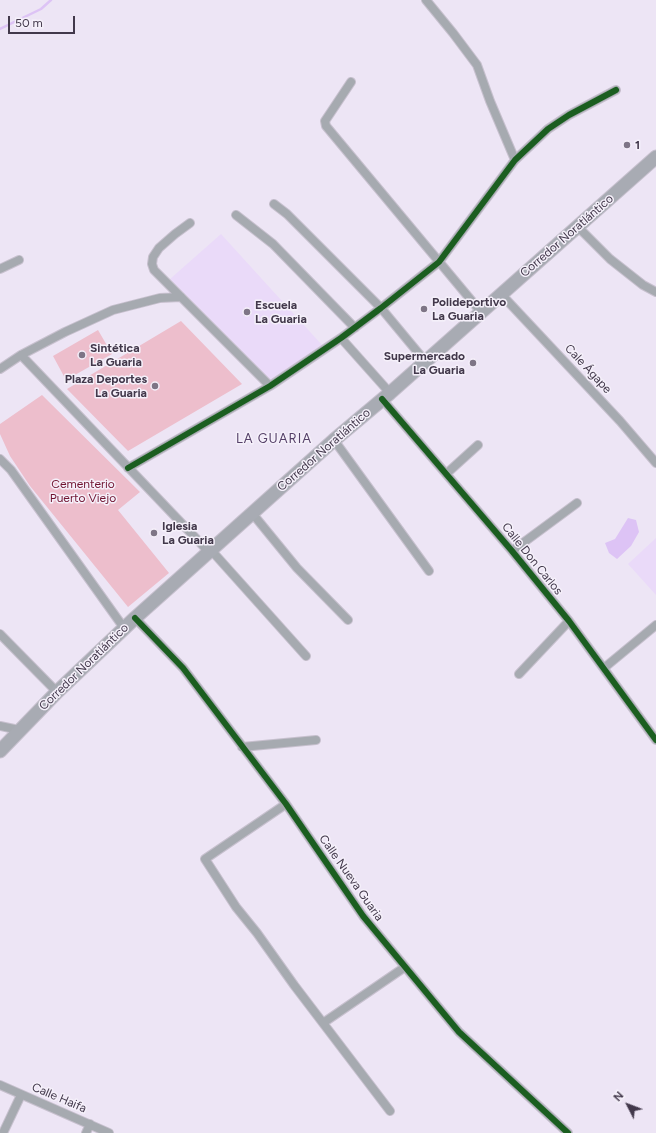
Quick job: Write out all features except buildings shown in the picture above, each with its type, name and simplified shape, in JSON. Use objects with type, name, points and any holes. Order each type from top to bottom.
[{"type":"highway","name":"Corredor Noratlántico","points":[[0,750],[56,692],[135,618],[334,440],[656,158]]},
{"type":"street","points":[[426,0],[477,65],[515,160]]},
{"type":"street","points":[[351,82],[325,121],[326,126],[481,312]]},
{"type":"street","points":[[128,468],[270,386],[341,338],[381,308],[439,262],[515,160],[548,129],[616,90]]},
{"type":"street","points":[[274,204],[287,214],[381,308],[425,361]]},
{"type":"street","points":[[236,215],[273,244],[355,328]]},
{"type":"street","points":[[190,223],[159,248],[153,257],[152,264],[154,270],[270,386]]},
{"type":"street","points":[[578,227],[610,259],[642,285],[656,292]]},
{"type":"street","points":[[0,269],[19,260]]},
{"type":"street","name":"Cale Ágape","points":[[501,294],[620,421],[656,463]]},
{"type":"street","points":[[0,369],[65,332],[113,310],[160,298],[181,297]]},
{"type":"street","name":"Calle Don Carlos","points":[[341,338],[446,474],[512,551],[569,621],[656,740]]},
{"type":"street","points":[[21,356],[210,551],[306,656]]},
{"type":"street","points":[[334,440],[429,571]]},
{"type":"street","points":[[446,474],[478,445]]},
{"type":"street","points":[[0,459],[11,470],[124,628]]},
{"type":"street","points":[[512,551],[577,503]]},
{"type":"street","points":[[252,513],[297,568],[348,620]]},
{"type":"street","name":"Calle Nueva Guaria","points":[[135,618],[183,668],[286,804],[363,916],[459,1032],[568,1133]]},
{"type":"street","points":[[519,674],[569,621]]},
{"type":"street","points":[[604,668],[656,625]]},
{"type":"street","points":[[0,634],[56,692]]},
{"type":"street","points":[[0,726],[19,730]]},
{"type":"street","points":[[242,747],[316,740]]},
{"type":"street","points":[[286,804],[205,859],[236,907],[390,1111]]},
{"type":"street","points":[[323,1023],[405,967]]},
{"type":"street","name":"Calle Haifa","points":[[0,1085],[109,1133]]},
{"type":"street","points":[[3,1133],[21,1095]]},
{"type":"street","points":[[86,1133],[90,1124]]},
{"type":"shaded area","name":"Escuela La Guaria","points":[[221,234],[322,345],[271,381],[170,279]]},
{"type":"shaded area","points":[[628,518],[636,520],[639,532],[631,546],[617,559],[609,553],[605,543],[615,539]]},
{"type":"shaded area","points":[[656,538],[656,595],[628,564]]},
{"type":"green space","name":"Plaza Deportes La Guaria","points":[[181,321],[242,384],[128,451],[67,389]]},
{"type":"green space","name":"Sintética La Guaria","points":[[98,330],[112,354],[66,380],[53,356]]},
{"type":"green space","name":"Cementerio Puerto Viejo","points":[[42,395],[140,492],[118,510],[169,573],[128,607],[30,486],[10,456],[0,434],[0,424]]},
{"type":"waterway","points":[[0,29],[41,9],[51,0]]},
{"type":"cycle path","points":[[128,468],[270,386],[341,338],[381,308],[439,262],[515,160],[548,129],[569,115],[616,90]]},
{"type":"cycle path","points":[[382,399],[512,551],[569,621],[656,740]]},
{"type":"cycle path","points":[[135,618],[183,668],[286,804],[363,916],[459,1032],[568,1133]]},
{"type":"place","name":"1","points":[[627,145]]},
{"type":"place","name":"Polideportivo La Guaria","points":[[424,309]]},
{"type":"place","name":"Escuela La Guaria","points":[[247,312]]},
{"type":"place","name":"Sintética La Guaria","points":[[82,355]]},
{"type":"place","name":"Supermercado La Guaria","points":[[473,363]]},
{"type":"place","name":"Plaza Deportes La Guaria","points":[[155,386]]},
{"type":"place","name":"Iglesia La Guaria","points":[[154,533]]},
{"type":"district","name":"LA GUARIA","points":[[274,439]]}]
